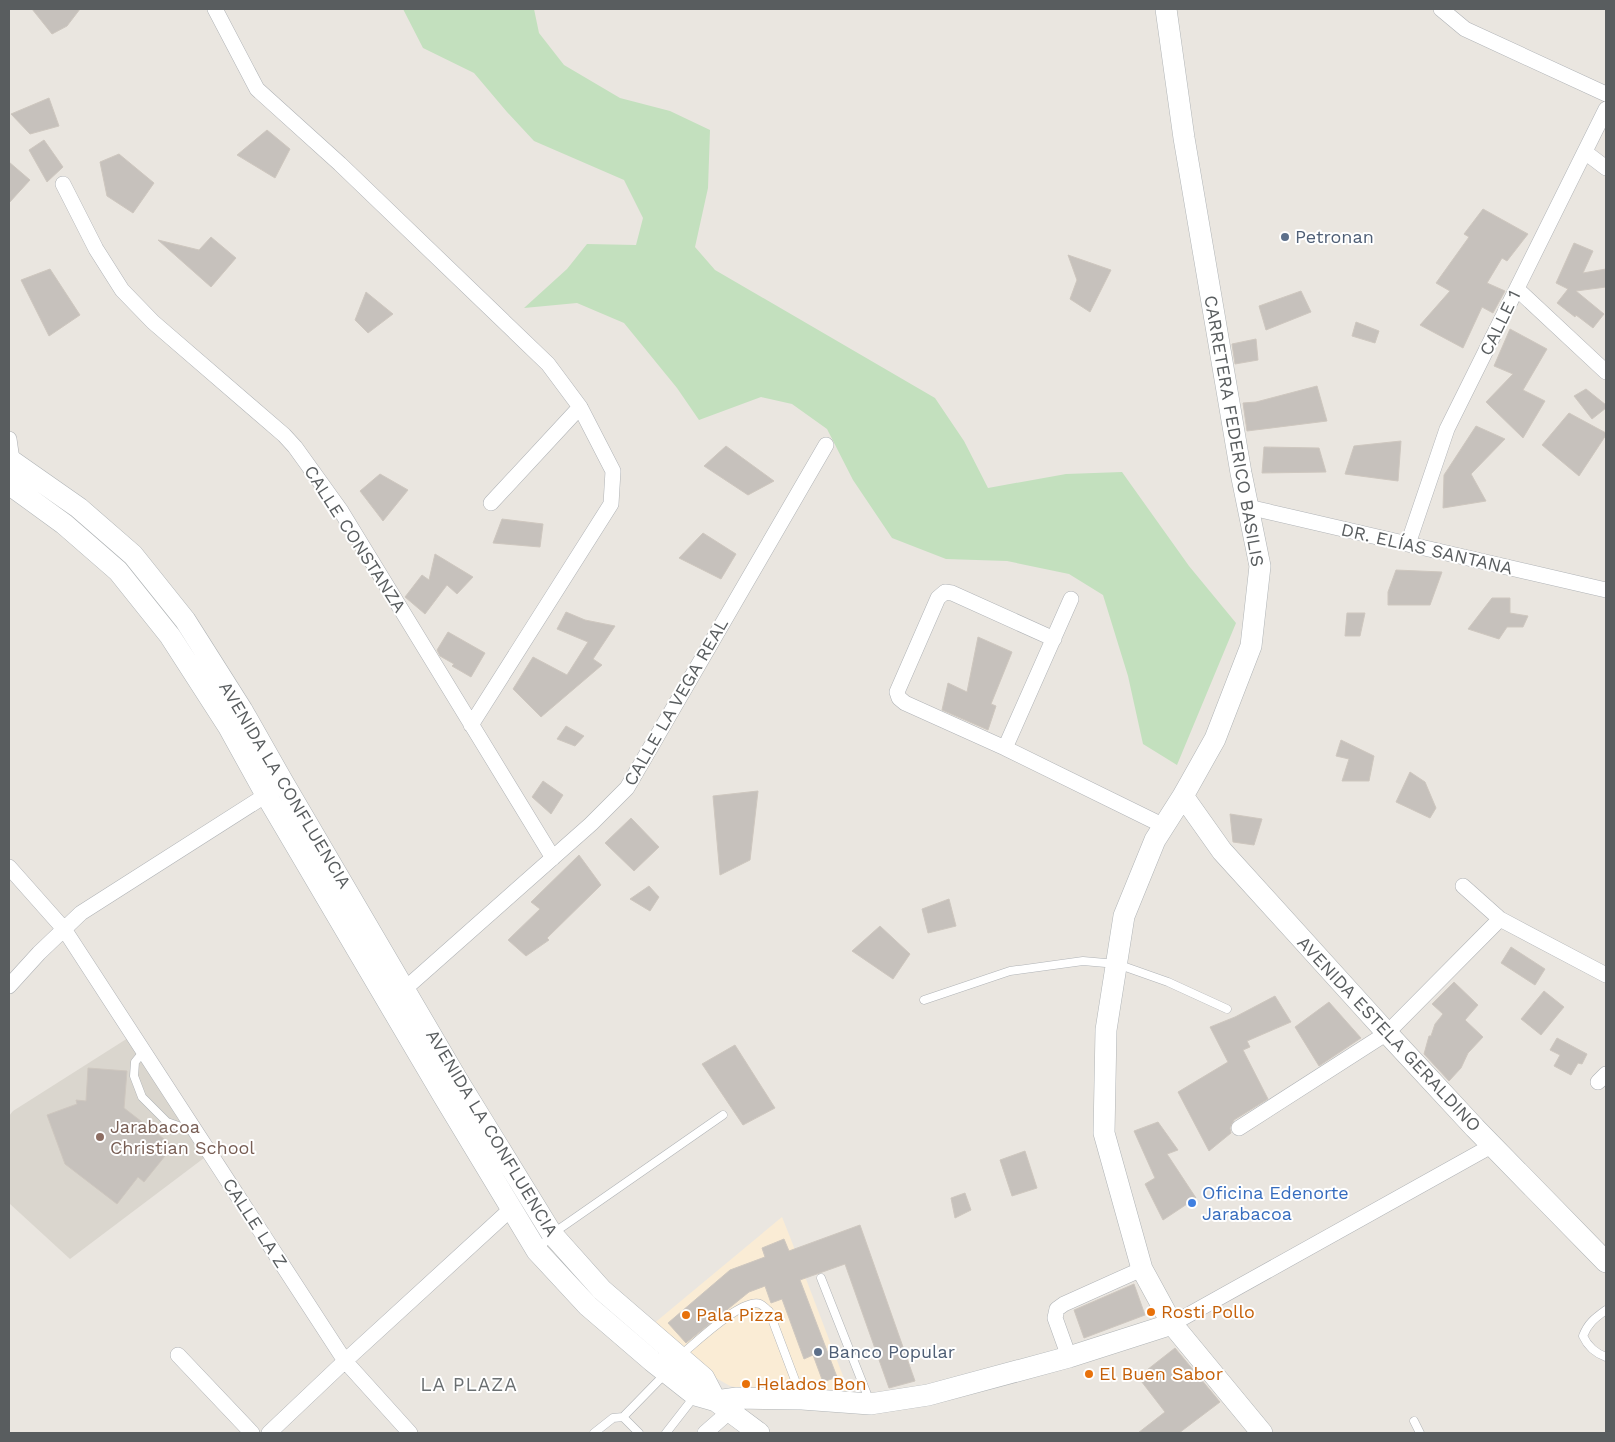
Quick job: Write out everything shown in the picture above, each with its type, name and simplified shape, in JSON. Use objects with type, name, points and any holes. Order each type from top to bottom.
[{"type":"street","points":[[214,9],[257,89],[340,164],[548,364],[580,407],[613,471],[611,504],[471,725]]},
{"type":"street","name":"CARRETERA FEDERICO BASILIS","points":[[1166,9],[1184,138],[1248,508],[1260,566],[1250,646],[1215,738],[1155,840],[1124,916],[1106,1030],[1104,1133],[1142,1269],[1172,1324],[1262,1433]]},
{"type":"street","points":[[1441,9],[1464,29],[1606,94]]},
{"type":"street","name":"CALLE 1","points":[[1408,544],[1448,429],[1606,109]]},
{"type":"street","points":[[1585,152],[1606,168]]},
{"type":"street","name":"CALLE CONSTANZA","points":[[63,184],[96,249],[122,290],[153,322],[295,447],[342,511],[553,858]]},
{"type":"street","points":[[1517,290],[1606,372]]},
{"type":"street","points":[[491,503],[580,407]]},
{"type":"street","points":[[9,439],[10,463]]},
{"type":"street","name":"CALLE LA VEGA REAL","points":[[390,1002],[553,858],[627,788],[826,445]]},
{"type":"street","name":"AVENIDA LA CONFLUENCIA","points":[[10,463],[79,508],[132,555],[185,620],[242,710],[275,789],[390,1002],[444,1097],[537,1251],[588,1306],[666,1373],[695,1395],[723,1406]]},
{"type":"street","name":"AVENIDA LA CONFLUENCIA","points":[[9,484],[64,524],[118,571],[170,636],[228,726],[275,789],[405,988],[458,1081],[552,1234],[602,1290],[704,1378],[723,1406]]},
{"type":"street","name":"DR. ELÍAS SANTANA","points":[[1248,508],[1606,588]]},
{"type":"street","points":[[1054,639],[952,593],[945,592],[938,598],[897,692],[905,703],[1005,748],[1164,826]]},
{"type":"street","points":[[1005,748],[1071,599]]},
{"type":"street","points":[[9,986],[39,952],[81,913],[275,789]]},
{"type":"street","name":"AVENIDA ESTELA GERALDINO","points":[[1182,796],[1222,850],[1387,1033],[1475,1128],[1606,1262]]},
{"type":"street","name":"CALLE LA Z","points":[[9,868],[64,929],[344,1361],[410,1433]]},
{"type":"street","points":[[1463,886],[1500,919],[1606,975]]},
{"type":"street","points":[[1239,1128],[1387,1033],[1500,919]]},
{"type":"street","points":[[705,1433],[723,1406],[738,1398],[802,1399],[870,1404],[928,1395],[1069,1357],[1172,1324],[1493,1145]]},
{"type":"street","points":[[269,1433],[344,1361],[511,1208]]},
{"type":"street","points":[[1069,1357],[1054,1318],[1057,1309],[1064,1304],[1142,1269]]},
{"type":"street","points":[[178,1355],[252,1433]]},
{"type":"street","points":[[723,1406],[759,1433]]},
{"type":"lane","points":[[924,1000],[1010,971],[1083,961],[1116,964],[1168,982],[1227,1009]]},
{"type":"lane","points":[[144,1051],[135,1062],[134,1076],[142,1097],[167,1122],[196,1133]]},
{"type":"lane","points":[[537,1251],[552,1234],[723,1115]]},
{"type":"lane","points":[[821,1278],[870,1404]]},
{"type":"lane","points":[[680,1356],[729,1315],[752,1303],[760,1304],[769,1312],[802,1399]]},
{"type":"lane","points":[[1606,1310],[1586,1326],[1583,1336],[1594,1351],[1606,1357]]},
{"type":"lane","points":[[623,1418],[666,1373]]},
{"type":"lane","points":[[666,1433],[695,1395]]},
{"type":"lane","points":[[594,1433],[613,1418],[623,1418],[639,1433]]},
{"type":"lane","points":[[1414,1421],[1420,1433]]},
{"type":"shaded area","name":"Jarabacoa Christian School","points":[[128,1038],[204,1158],[70,1259],[9,1203],[9,1116],[13,1111]]},
{"type":"shaded area","points":[[782,1217],[851,1397],[751,1391],[730,1386],[709,1374],[652,1325]]},
{"type":"green space","points":[[403,9],[534,9],[539,33],[564,65],[620,98],[670,111],[710,130],[708,188],[695,247],[715,270],[935,398],[964,441],[988,488],[1066,474],[1122,472],[1189,566],[1236,623],[1177,765],[1143,744],[1128,676],[1103,595],[1069,574],[1007,561],[946,559],[892,538],[853,480],[827,429],[792,404],[761,397],[699,420],[677,388],[624,323],[577,303],[524,308],[567,269],[587,244],[636,245],[643,218],[624,180],[534,141],[474,73],[423,48]]},
{"type":"building","points":[[32,9],[80,9],[67,26],[52,34]]},
{"type":"building","points":[[49,98],[59,126],[30,134],[11,114]]},
{"type":"building","points":[[267,130],[290,149],[275,178],[237,155]]},
{"type":"building","points":[[44,140],[63,167],[47,182],[29,150]]},
{"type":"building","points":[[119,154],[154,183],[133,213],[107,196],[100,162]]},
{"type":"building","points":[[9,162],[30,180],[9,203]]},
{"type":"building","points":[[1483,209],[1528,234],[1507,261],[1502,258],[1487,283],[1505,291],[1493,313],[1482,307],[1463,348],[1420,325],[1450,291],[1436,283],[1469,237],[1464,234]]},
{"type":"building","points":[[211,237],[236,258],[211,287],[158,240],[199,250]]},
{"type":"building","points":[[1574,243],[1593,251],[1583,273],[1606,269],[1606,287],[1576,291],[1604,314],[1593,328],[1557,303],[1568,289],[1556,283]]},
{"type":"building","points":[[1068,255],[1111,270],[1090,312],[1070,299],[1077,280]]},
{"type":"building","points":[[50,269],[80,315],[49,336],[21,280]]},
{"type":"building","points":[[1301,291],[1311,312],[1266,330],[1259,306]]},
{"type":"building","points":[[366,292],[393,314],[368,333],[355,320]]},
{"type":"building","points":[[1356,322],[1379,331],[1375,343],[1352,336]]},
{"type":"building","points":[[1510,329],[1547,349],[1523,390],[1545,401],[1523,438],[1486,402],[1513,374],[1494,366]]},
{"type":"building","points":[[1256,339],[1258,360],[1235,364],[1232,344]]},
{"type":"building","points":[[1317,386],[1327,421],[1247,431],[1243,403],[1256,402]]},
{"type":"building","points":[[1586,389],[1606,405],[1606,408],[1592,419],[1574,396]]},
{"type":"building","points":[[1569,413],[1606,433],[1579,476],[1542,445]]},
{"type":"building","points":[[1476,426],[1505,439],[1471,474],[1486,501],[1443,508],[1444,475]]},
{"type":"building","points":[[1401,441],[1398,481],[1345,474],[1354,446]]},
{"type":"building","points":[[726,446],[774,481],[748,495],[704,466]]},
{"type":"building","points":[[1264,447],[1319,448],[1326,472],[1262,473]]},
{"type":"building","points":[[380,474],[408,490],[383,521],[360,491]]},
{"type":"building","points":[[502,519],[543,524],[540,547],[493,543]]},
{"type":"building","points":[[703,533],[736,554],[721,579],[679,558]]},
{"type":"building","points":[[435,554],[473,577],[457,594],[447,585],[425,614],[405,597],[422,575],[429,580]]},
{"type":"building","points":[[1396,570],[1442,572],[1430,605],[1388,605],[1388,592]]},
{"type":"building","points":[[1492,598],[1510,598],[1510,613],[1528,616],[1523,627],[1507,627],[1499,639],[1468,629]]},
{"type":"building","points":[[566,612],[585,620],[615,626],[593,659],[602,665],[541,717],[513,689],[533,657],[567,675],[588,642],[557,629]]},
{"type":"building","points":[[1347,613],[1365,613],[1360,636],[1345,636]]},
{"type":"building","points":[[448,632],[485,653],[471,677],[452,666],[454,664],[440,656],[437,650]]},
{"type":"building","points":[[978,637],[1012,652],[991,704],[996,706],[988,730],[942,710],[948,683],[967,692]]},
{"type":"building","points":[[566,726],[584,736],[575,746],[557,739]]},
{"type":"building","points":[[1341,740],[1374,756],[1369,781],[1342,781],[1349,759],[1336,756]]},
{"type":"building","points":[[1410,772],[1425,782],[1436,808],[1430,818],[1396,802]]},
{"type":"building","points":[[543,781],[563,795],[551,814],[532,797]]},
{"type":"building","points":[[758,791],[750,860],[720,875],[713,796]]},
{"type":"building","points":[[1230,814],[1262,819],[1254,845],[1233,842]]},
{"type":"building","points":[[631,818],[659,847],[634,871],[605,843]]},
{"type":"building","points":[[579,855],[601,885],[547,938],[549,940],[526,956],[508,940],[540,909],[531,902]]},
{"type":"building","points":[[649,886],[659,897],[650,911],[630,899]]},
{"type":"building","points":[[949,899],[956,926],[928,933],[922,909]]},
{"type":"building","points":[[880,926],[910,954],[893,979],[852,951]]},
{"type":"building","points":[[1511,947],[1545,969],[1535,985],[1501,963]]},
{"type":"building","points":[[1454,982],[1478,1005],[1465,1020],[1483,1037],[1468,1053],[1461,1068],[1449,1081],[1424,1054],[1429,1036],[1431,1036],[1435,1024],[1443,1014],[1432,1004]]},
{"type":"building","points":[[1544,991],[1564,1007],[1541,1035],[1521,1019]]},
{"type":"building","points":[[1275,996],[1291,1022],[1247,1041],[1250,1047],[1243,1050],[1268,1099],[1234,1120],[1230,1128],[1231,1133],[1209,1151],[1178,1092],[1228,1062],[1210,1027],[1235,1017]]},
{"type":"building","points":[[1329,1002],[1361,1038],[1319,1066],[1295,1027]]},
{"type":"building","points":[[1557,1038],[1587,1054],[1582,1064],[1578,1063],[1571,1075],[1554,1066],[1560,1055],[1550,1050]]},
{"type":"building","points":[[735,1045],[775,1108],[743,1125],[702,1064]]},
{"type":"building","points":[[88,1068],[127,1071],[124,1108],[173,1146],[144,1182],[138,1177],[117,1204],[65,1164],[47,1115],[77,1104],[76,1100],[86,1101]]},
{"type":"building","points":[[1158,1122],[1178,1150],[1167,1154],[1196,1198],[1163,1220],[1145,1184],[1155,1178],[1134,1131]]},
{"type":"building","points":[[1025,1151],[1037,1188],[1012,1196],[1000,1160]]},
{"type":"building","points":[[965,1193],[971,1210],[955,1218],[951,1198]]},
{"type":"building","points":[[860,1225],[915,1381],[889,1388],[845,1264],[800,1280],[837,1377],[823,1382],[813,1355],[804,1359],[782,1299],[771,1303],[765,1286],[749,1292],[686,1343],[668,1323],[730,1270],[765,1257],[762,1248],[784,1239],[789,1251]]},
{"type":"building","points":[[1134,1284],[1145,1315],[1084,1338],[1074,1310]]},
{"type":"building","points":[[1175,1348],[1220,1402],[1179,1433],[1138,1433],[1165,1412],[1138,1377]]},
{"type":"place","name":"Petronan","points":[[1285,237]]},
{"type":"place","name":"Jarabacoa Christian School","points":[[100,1137]]},
{"type":"place","name":"Oficina Edenorte Jarabacoa","points":[[1192,1203]]},
{"type":"place","name":"Rosti Pollo","points":[[1151,1312]]},
{"type":"place","name":"Pala Pizza","points":[[686,1315]]},
{"type":"place","name":"Banco Popular","points":[[818,1352]]},
{"type":"place","name":"El Buen Sabor","points":[[1089,1374]]},
{"type":"place","name":"Helados Bon","points":[[746,1384]]},
{"type":"district","name":"LA PLAZA","points":[[469,1384]]}]
